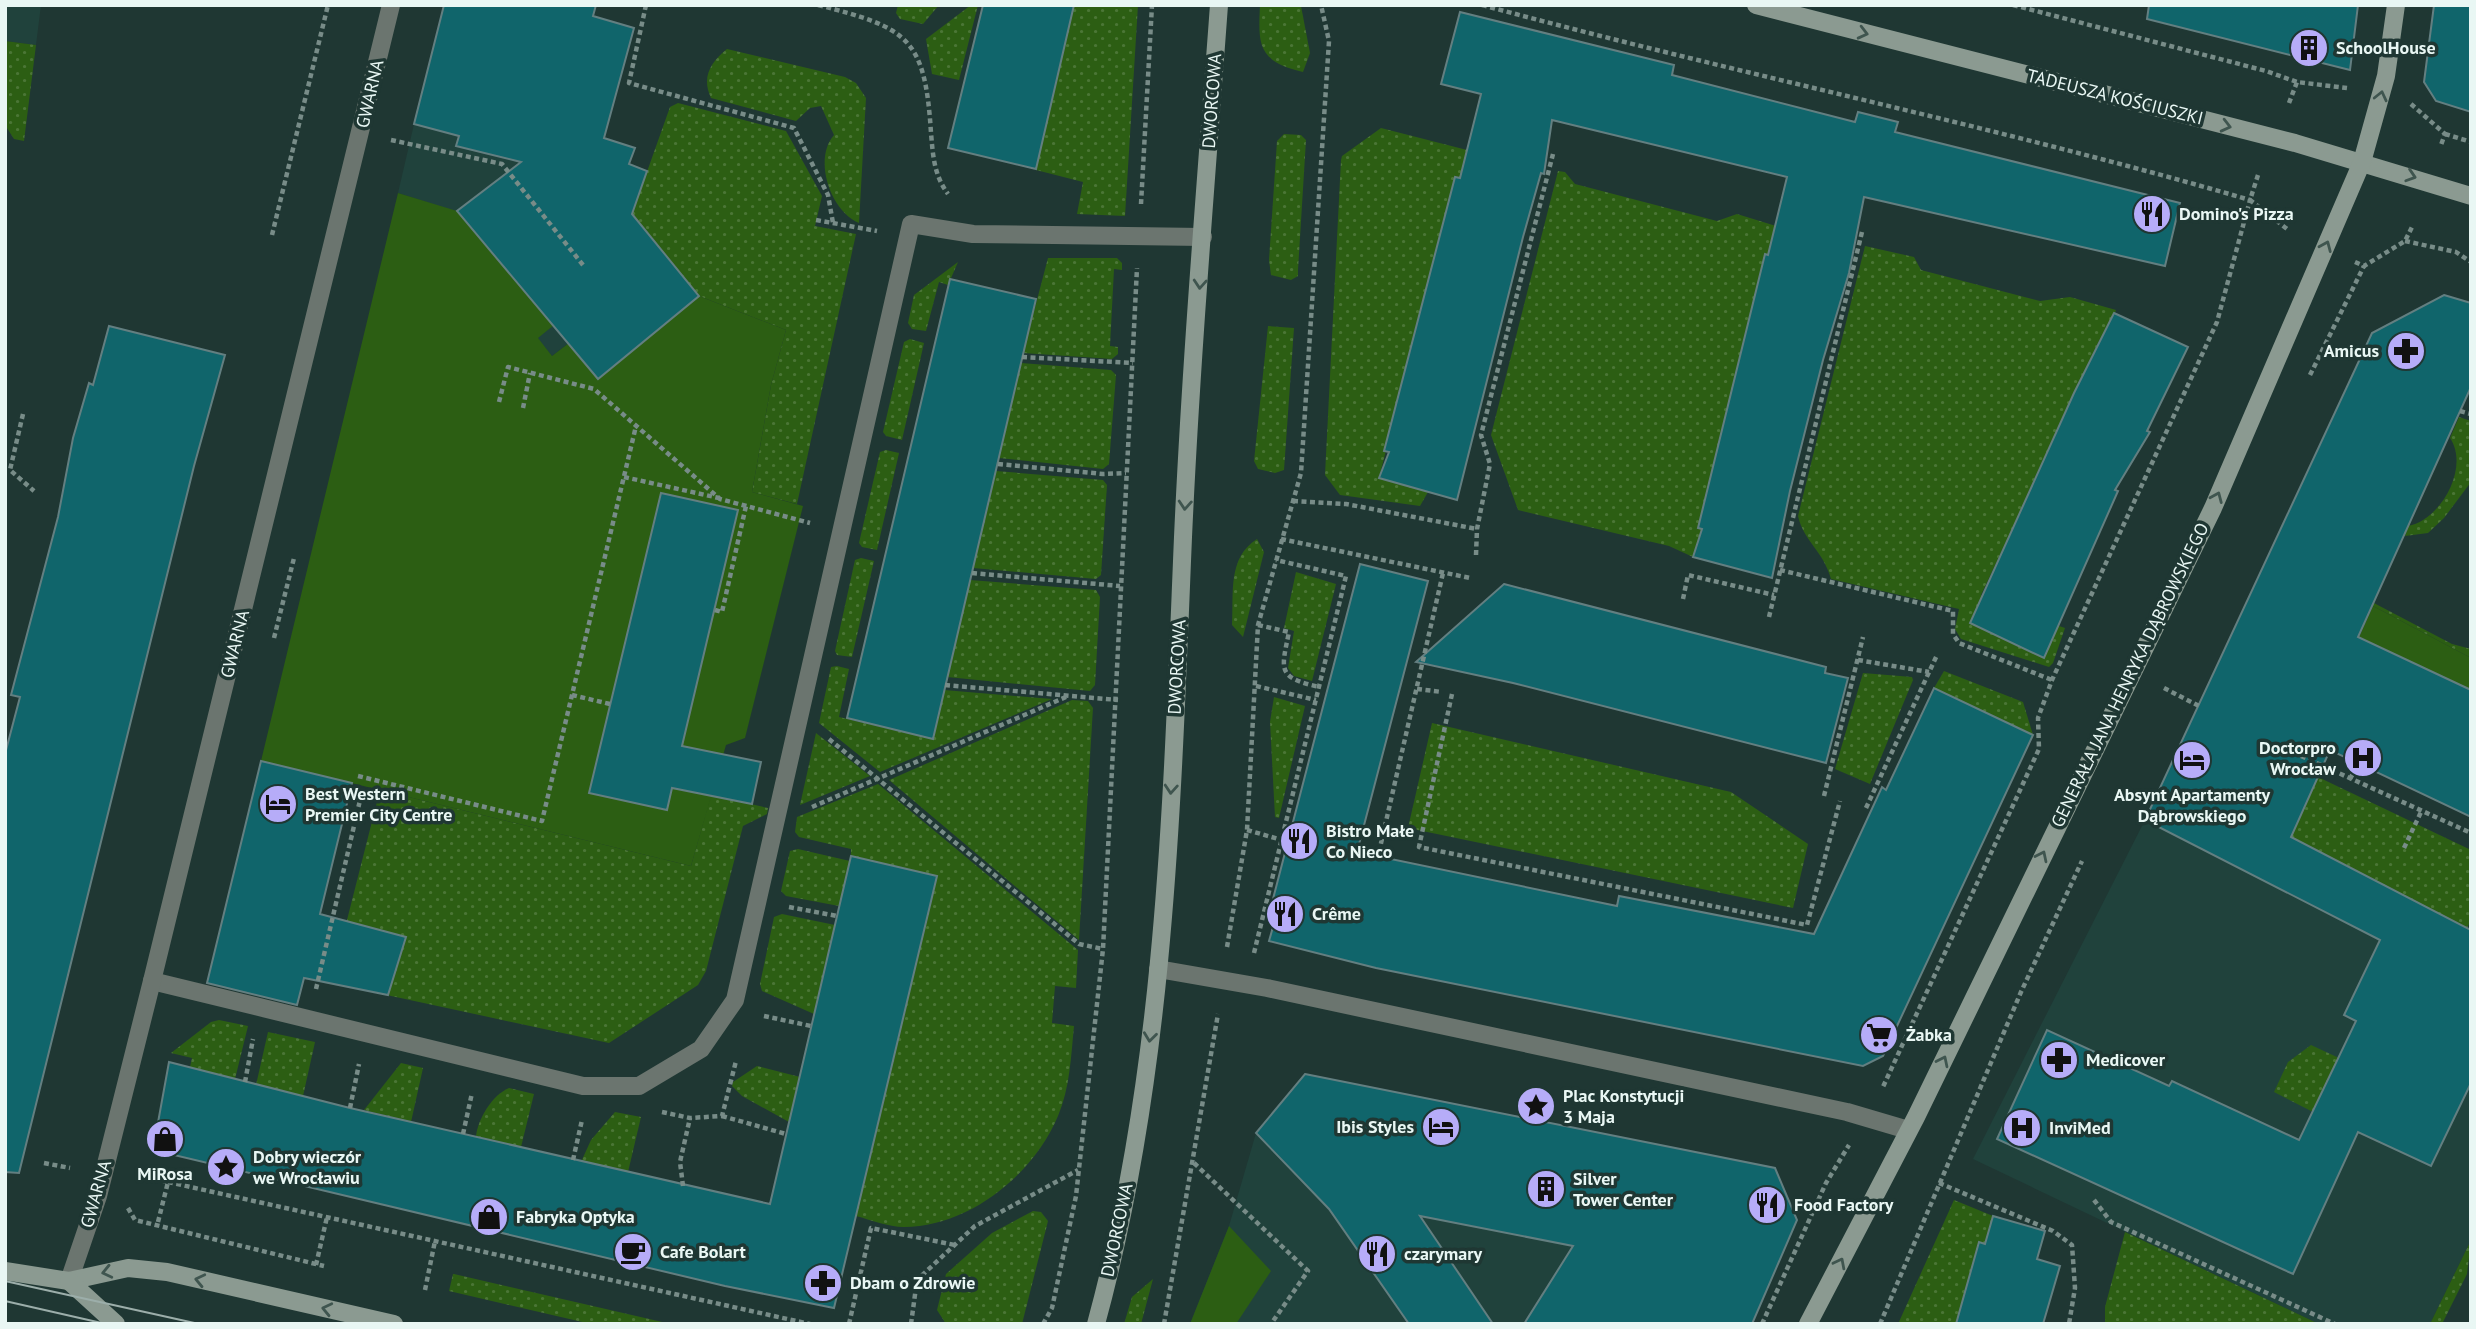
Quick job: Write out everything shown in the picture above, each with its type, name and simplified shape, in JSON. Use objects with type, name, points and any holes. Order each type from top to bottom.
[{"type":"street","name":"GWARNA","points":[[69,1281],[98,1196],[391,5]]},
{"type":"street","name":"DWORCOWA","points":[[1096,1324],[1133,1149],[1163,928],[1219,5]]},
{"type":"street","name":"TADEUSZA KOŚCIUSZKI","points":[[1756,5],[2362,162],[2471,196]]},
{"type":"street","name":"GENERAŁA JANA HENRYKA DĄBROWSKIEGO","points":[[1808,1324],[1908,1130],[2213,508],[2362,162],[2386,76],[2396,5]]},
{"type":"street","points":[[152,981],[583,1086],[639,1086],[701,1049],[735,1000],[911,224],[974,234],[1203,237]]},
{"type":"street","points":[[1158,969],[1267,988],[1867,1118],[1908,1130]]},
{"type":"street","points":[[5,1271],[69,1281],[128,1268],[156,1271],[394,1324]]},
{"type":"street","points":[[69,1281],[116,1324]]},
{"type":"path","points":[[272,235],[328,5]]},
{"type":"path","points":[[646,5],[629,83],[794,128],[828,195],[833,223]]},
{"type":"path","points":[[817,5],[873,19],[892,28],[919,57],[928,86],[933,166],[950,197]]},
{"type":"path","points":[[1043,1324],[1052,1308],[1076,1196],[1103,949],[1118,700],[1119,586],[1152,5]]},
{"type":"path","points":[[1227,944],[1247,830],[1258,625],[1301,473],[1313,330],[1329,41],[1321,5]]},
{"type":"path","points":[[1482,5],[1633,46],[2095,155],[2250,200],[2287,229]]},
{"type":"path","points":[[2013,5],[2202,54],[2297,82],[2356,89]]},
{"type":"path","points":[[2288,103],[2297,82]]},
{"type":"path","points":[[2401,100],[2408,101],[2445,134],[2471,142]]},
{"type":"path","points":[[2441,145],[2445,134]]},
{"type":"path","points":[[391,140],[502,164],[583,265]]},
{"type":"path","points":[[1476,555],[1477,529],[1490,464],[1481,435],[1553,154]]},
{"type":"path","points":[[1884,1086],[2039,749],[2038,718],[2053,680],[2217,322],[2258,175]]},
{"type":"path","points":[[816,220],[909,236]]},
{"type":"path","points":[[2353,261],[2364,266],[2405,241],[2412,228]]},
{"type":"path","points":[[1769,617],[1862,232]]},
{"type":"path","points":[[2405,241],[2456,252],[2471,262]]},
{"type":"path","points":[[1022,357],[1133,363]]},
{"type":"path","points":[[499,402],[508,368],[594,389],[720,499]]},
{"type":"path","points":[[523,408],[530,373]]},
{"type":"path","points":[[2460,411],[2471,414]]},
{"type":"path","points":[[23,414],[10,470],[34,491]]},
{"type":"path","points":[[358,776],[542,821],[636,426]]},
{"type":"path","points":[[998,464],[1103,474],[1126,472]]},
{"type":"path","points":[[624,477],[799,520]]},
{"type":"path","points":[[1293,501],[1346,504],[1477,529]]},
{"type":"path","points":[[715,610],[723,612],[746,506]]},
{"type":"path","points":[[1281,539],[1470,578]]},
{"type":"path","points":[[1254,954],[1346,576],[1276,560]]},
{"type":"path","points":[[1780,570],[1953,611],[1953,634],[1959,643],[2053,680]]},
{"type":"path","points":[[972,573],[1119,586]]},
{"type":"path","points":[[1379,852],[1443,573]]},
{"type":"path","points":[[1683,599],[1689,576],[1774,595]]},
{"type":"path","points":[[1258,625],[1289,632],[1282,664],[1285,674],[1293,681],[1319,687]]},
{"type":"path","points":[[1824,796],[1863,637]]},
{"type":"path","points":[[1866,808],[1937,655]]},
{"type":"path","points":[[1858,660],[1930,672]]},
{"type":"path","points":[[945,685],[1118,700]]},
{"type":"path","points":[[1256,686],[1316,700]]},
{"type":"path","points":[[2158,701],[2164,688],[2199,706]]},
{"type":"path","points":[[1417,689],[1442,692]]},
{"type":"path","points":[[572,695],[610,704]]},
{"type":"path","points":[[1452,695],[1419,847],[1807,925],[1840,801]]},
{"type":"path","points":[[778,811],[794,815],[1066,697]]},
{"type":"path","points":[[797,723],[817,729],[1079,944],[1103,949]]},
{"type":"path","points":[[2301,756],[2471,833]]},
{"type":"path","points":[[2350,779],[2358,764]]},
{"type":"path","points":[[309,1019],[361,796]]},
{"type":"path","points":[[2404,848],[2421,812]]},
{"type":"path","points":[[1247,830],[1282,841]]},
{"type":"path","points":[[1880,1324],[2021,992],[2087,851]]},
{"type":"path","points":[[787,906],[837,916]]},
{"type":"path","points":[[245,1082],[260,1007]]},
{"type":"path","points":[[1164,1324],[1219,1007]]},
{"type":"path","points":[[761,1015],[811,1026]]},
{"type":"path","points":[[722,1116],[738,1051]]},
{"type":"path","points":[[350,1108],[360,1059]]},
{"type":"path","points":[[463,1134],[474,1084]]},
{"type":"path","points":[[573,1160],[585,1109]]},
{"type":"path","points":[[652,1110],[690,1118],[722,1116],[786,1134]]},
{"type":"path","points":[[683,1186],[680,1162],[690,1118]]},
{"type":"path","points":[[1762,1324],[1826,1183],[1867,1118]]},
{"type":"path","points":[[44,1163],[81,1171]]},
{"type":"path","points":[[1194,1163],[1308,1271],[1271,1324]]},
{"type":"path","points":[[911,1324],[917,1280],[975,1226],[1079,1169]]},
{"type":"path","points":[[141,1176],[810,1324]]},
{"type":"path","points":[[157,1226],[168,1182]]},
{"type":"path","points":[[1939,1183],[2053,1231],[2071,1245],[2075,1288],[2069,1324]]},
{"type":"path","points":[[129,1194],[127,1207],[135,1220],[324,1266]]},
{"type":"path","points":[[2094,1200],[2111,1222],[2336,1324]]},
{"type":"path","points":[[316,1265],[327,1217]]},
{"type":"path","points":[[849,1324],[871,1228],[956,1245]]},
{"type":"path","points":[[425,1290],[435,1241]]},
{"type":"shaded area","points":[[5,5],[41,5],[36,45],[5,41]]},
{"type":"shaded area","points":[[421,94],[562,129],[569,343],[552,356],[537,338],[553,325],[457,212],[398,193]]},
{"type":"shaded area","points":[[2145,820],[2269,882],[2416,902],[2471,930],[2471,1240],[2430,1324],[2319,1324],[1973,1159]]},
{"type":"shaded area","name":"Silver Tower Center","points":[[1305,1074],[1775,1168],[1797,1220],[1752,1324],[1190,1324],[1229,1226],[1256,1133]]},
{"type":"green space","points":[[898,5],[939,5],[923,24],[900,19],[896,13]]},
{"type":"green space","points":[[971,5],[978,5],[959,80],[932,74],[926,39]]},
{"type":"green space","points":[[1074,5],[1138,5],[1125,216],[1077,214],[1083,182],[1036,170]]},
{"type":"green space","points":[[1260,5],[1301,6],[1310,53],[1303,72],[1277,63],[1264,50],[1260,31]]},
{"type":"green space","points":[[5,41],[36,45],[24,141],[14,139],[5,125]]},
{"type":"green space","points":[[727,49],[845,77],[856,83],[866,98],[859,223],[840,208],[828,184],[825,157],[834,135],[821,106],[810,108],[796,121],[711,98],[707,83],[709,70]]},
{"type":"green space","points":[[678,103],[786,131],[822,196],[815,226],[856,234],[797,504],[752,492],[771,385],[786,330],[699,296],[632,214],[670,107]]},
{"type":"green space","points":[[1381,128],[1467,150],[1460,178],[1455,177],[1379,478],[1428,492],[1420,506],[1340,495],[1325,475],[1341,160],[1342,156]]},
{"type":"green space","points":[[1284,134],[1301,135],[1306,140],[1298,276],[1291,280],[1271,275],[1269,260],[1277,141]]},
{"type":"green space","points":[[1558,171],[1565,172],[1575,184],[1717,221],[1737,214],[1776,226],[1770,255],[1765,254],[1725,419],[1716,471],[1712,470],[1698,527],[1703,529],[1693,557],[1669,546],[1518,510],[1491,435]]},
{"type":"green space","points":[[398,193],[457,211],[554,325],[538,338],[552,356],[569,343],[699,296],[786,330],[771,385],[752,492],[803,506],[745,738],[726,745],[691,866],[261,761]]},
{"type":"green space","points":[[1865,246],[1914,257],[1921,270],[2040,301],[2070,297],[2116,310],[2104,340],[2100,339],[2074,393],[2056,442],[2052,441],[2028,493],[2032,496],[2010,543],[2006,542],[1981,595],[1985,597],[1970,623],[2044,657],[2056,625],[2065,628],[2053,663],[2049,667],[1961,639],[1955,629],[1959,609],[1831,579],[1828,569],[1801,525],[1798,516]]},
{"type":"green space","points":[[1048,258],[1117,258],[1122,263],[1122,270],[1114,269],[1110,346],[1118,347],[1118,354],[1112,359],[1023,353]]},
{"type":"green space","points":[[958,262],[948,285],[939,282],[926,331],[912,329],[908,323],[914,295]]},
{"type":"green space","points":[[1268,326],[1294,328],[1284,470],[1275,473],[1258,469],[1254,461]]},
{"type":"green space","points":[[910,339],[924,343],[902,440],[886,436],[883,432],[904,342]]},
{"type":"green space","points":[[1021,363],[1111,370],[1116,375],[1109,464],[1103,469],[999,458]]},
{"type":"green space","points":[[2459,417],[2471,421],[2471,482],[2444,518],[2428,533],[2405,536],[2408,526],[2431,514],[2449,491],[2457,463],[2450,438]]},
{"type":"green space","points":[[886,450],[899,453],[877,550],[862,547],[859,543],[880,452]]},
{"type":"green space","points":[[996,471],[1103,480],[1107,485],[1101,575],[1096,579],[973,568]]},
{"type":"green space","points":[[1257,539],[1264,552],[1243,637],[1232,625],[1234,578],[1241,556]]},
{"type":"green space","points":[[861,558],[874,561],[852,657],[837,655],[835,651],[855,560]]},
{"type":"green space","points":[[1296,572],[1336,584],[1312,681],[1294,676],[1288,668],[1294,631],[1284,628]]},
{"type":"green space","points":[[970,580],[1096,590],[1100,597],[1095,685],[1090,691],[947,677]]},
{"type":"green space","points":[[2372,602],[2452,644],[2471,649],[2471,658],[2373,606]]},
{"type":"green space","points":[[2373,606],[2471,658],[2471,690],[2359,637]]},
{"type":"green space","points":[[831,667],[849,669],[839,717],[932,739],[944,690],[1052,699],[880,772],[819,723]]},
{"type":"green space","points":[[1944,671],[2023,702],[2033,735],[1934,688]]},
{"type":"green space","points":[[1863,673],[1912,677],[1913,680],[1870,784],[1835,769]]},
{"type":"green space","points":[[1274,697],[1305,706],[1279,818],[1275,817],[1270,722]]},
{"type":"green space","points":[[1072,700],[1088,701],[1093,708],[1079,940],[889,780]]},
{"type":"green space","points":[[1432,723],[1731,792],[1808,844],[1793,908],[1408,828]]},
{"type":"green space","points":[[816,733],[870,776],[800,805]]},
{"type":"green space","points":[[2318,777],[2471,850],[2471,920],[2467,928],[2291,837]]},
{"type":"green space","points":[[878,784],[1078,950],[1076,988],[1055,986],[1052,1023],[1074,1026],[1065,1094],[1047,1137],[1016,1177],[996,1193],[952,1218],[928,1225],[886,1225],[856,1216],[937,876],[851,856],[851,849],[799,837],[795,832],[797,817]]},
{"type":"green space","points":[[380,790],[691,866],[711,795],[768,808],[767,814],[743,826],[706,971],[698,985],[609,1043],[331,983]]},
{"type":"green space","points":[[798,849],[850,861],[839,906],[786,896],[781,891],[790,851]]},
{"type":"green space","points":[[782,914],[835,925],[814,1014],[762,991],[760,984],[774,917]]},
{"type":"green space","points":[[219,1020],[248,1026],[235,1079],[190,1067],[192,1058],[171,1053],[211,1022]]},
{"type":"green space","points":[[268,1032],[315,1042],[303,1096],[256,1085]]},
{"type":"green space","points":[[2311,1045],[2339,1058],[2313,1112],[2274,1092],[2288,1062]]},
{"type":"green space","points":[[401,1063],[423,1068],[411,1122],[364,1110]]},
{"type":"green space","points":[[757,1066],[800,1077],[789,1122],[742,1096],[732,1086],[733,1082]]},
{"type":"green space","points":[[509,1088],[534,1094],[521,1147],[476,1136],[487,1108],[497,1096]]},
{"type":"green space","points":[[615,1112],[641,1117],[628,1172],[581,1162],[591,1140]]},
{"type":"green space","points":[[1954,1200],[1993,1216],[1985,1244],[1979,1243],[1956,1324],[1898,1324]]},
{"type":"green space","points":[[1033,1211],[1041,1212],[1048,1221],[1022,1324],[946,1324],[937,1310],[946,1274],[992,1233]]},
{"type":"green space","points":[[1229,1226],[1271,1271],[1236,1324],[1190,1324]]},
{"type":"green space","points":[[2125,1232],[2319,1324],[2105,1324],[2105,1307]]},
{"type":"green space","points":[[2471,1240],[2467,1274],[2442,1324],[2430,1324]]},
{"type":"green space","points":[[453,1274],[671,1324],[591,1324],[449,1291]]},
{"type":"green space","points":[[1153,1279],[1141,1324],[1124,1324],[1132,1297]]},
{"type":"building","points":[[444,5],[596,5],[593,16],[634,28],[604,138],[635,148],[629,164],[647,171],[632,214],[699,296],[598,379],[457,211],[521,162],[456,146],[459,136],[414,124]]},
{"type":"building","points":[[983,5],[1074,5],[1036,169],[948,148]]},
{"type":"building","name":"SchoolHouse","points":[[2149,5],[2358,5],[2350,70],[2147,19]]},
{"type":"building","points":[[2434,5],[2471,5],[2471,112],[2436,101],[2424,82]]},
{"type":"building","points":[[1460,12],[1674,65],[1672,75],[1855,122],[1858,112],[1898,122],[1895,132],[2180,203],[2165,266],[1864,197],[1849,273],[1823,360],[1790,491],[1772,578],[1693,557],[1702,529],[1698,528],[1765,254],[1768,255],[1787,177],[1552,120],[1544,174],[1541,173],[1523,237],[1457,500],[1379,478],[1389,452],[1384,451],[1455,177],[1460,178],[1481,94],[1441,84]]},
{"type":"building","points":[[950,279],[1036,299],[933,739],[847,718]]},
{"type":"building","points":[[2444,295],[2471,303],[2471,387],[2358,637],[2471,690],[2471,817],[2330,750],[2291,837],[2471,930],[2471,1083],[2431,1166],[2358,1132],[2293,1274],[1997,1139],[2047,1030],[2169,1086],[2172,1081],[2299,1140],[2356,1021],[2344,1015],[2380,940],[2145,820],[2372,333]]},
{"type":"building","points":[[2114,313],[2188,347],[2147,431],[2150,432],[2115,490],[2118,491],[2044,658],[1970,623],[2074,393]]},
{"type":"building","points":[[109,326],[225,355],[194,466],[19,1173],[5,1172],[5,754],[20,697],[11,695],[58,517],[73,438],[89,383],[93,385]]},
{"type":"building","points":[[661,493],[738,510],[682,746],[761,762],[752,804],[672,788],[667,810],[589,793]]},
{"type":"building","points":[[1360,564],[1428,581],[1357,852],[1617,906],[1619,896],[1814,934],[1882,787],[1886,790],[1934,688],[2033,735],[1883,1056],[1863,1066],[1376,968],[1269,941],[1280,902],[1273,899]]},
{"type":"building","points":[[1504,584],[1826,667],[1825,673],[1848,678],[1826,763],[1513,683],[1416,662]]},
{"type":"building","points":[[261,761],[352,783],[320,914],[406,937],[388,995],[304,978],[297,1005],[207,983]]},
{"type":"building","points":[[851,856],[937,876],[834,1308],[725,1286],[153,1150],[169,1062],[350,1108],[770,1204]]},
{"type":"building","name":"Silver Tower Center","points":[[1305,1074],[1775,1168],[1797,1220],[1752,1324],[1524,1324],[1573,1246],[1420,1216],[1493,1324],[1409,1324],[1329,1209],[1256,1133]]},
{"type":"building","points":[[1993,1216],[2045,1231],[2037,1259],[2060,1266],[2043,1324],[1956,1324],[1979,1242],[1985,1244]]},
{"type":"tram line","points":[[5,1281],[199,1324]]},
{"type":"tram line","points":[[5,1301],[106,1324]]},
{"type":"place","name":"SchoolHouse","points":[[2309,48]]},
{"type":"place","name":"Domino's Pizza","points":[[2152,214]]},
{"type":"place","name":"Amicus","points":[[2406,351]]},
{"type":"place","name":"Doctorpro Wrocław","points":[[2363,758]]},
{"type":"place","name":"Absynt Apartamenty Dąbrowskiego","points":[[2192,760]]},
{"type":"place","name":"Best Western Premier City Centre","points":[[278,804]]},
{"type":"place","name":"Bistro Małe Co Nieco","points":[[1299,841]]},
{"type":"place","name":"Crême","points":[[1285,914]]},
{"type":"place","name":"Żabka","points":[[1879,1035]]},
{"type":"place","name":"Medicover","points":[[2059,1060]]},
{"type":"place","name":"Plac Konstytucji 3 Maja","points":[[1536,1106]]},
{"type":"place","name":"Ibis Styles","points":[[1441,1127]]},
{"type":"place","name":"InviMed","points":[[2022,1128]]},
{"type":"place","name":"MiRosa","points":[[165,1139]]},
{"type":"place","name":"Dobry wieczór we Wrocławiu","points":[[226,1167]]},
{"type":"place","name":"Silver Tower Center","points":[[1546,1189]]},
{"type":"place","name":"Food Factory","points":[[1767,1205]]},
{"type":"place","name":"Fabryka Optyka","points":[[489,1217]]},
{"type":"place","name":"Cafe Bolart","points":[[633,1252]]},
{"type":"place","name":"czarymary","points":[[1377,1254]]},
{"type":"place","name":"Dbam o Zdrowie","points":[[823,1283]]}]
